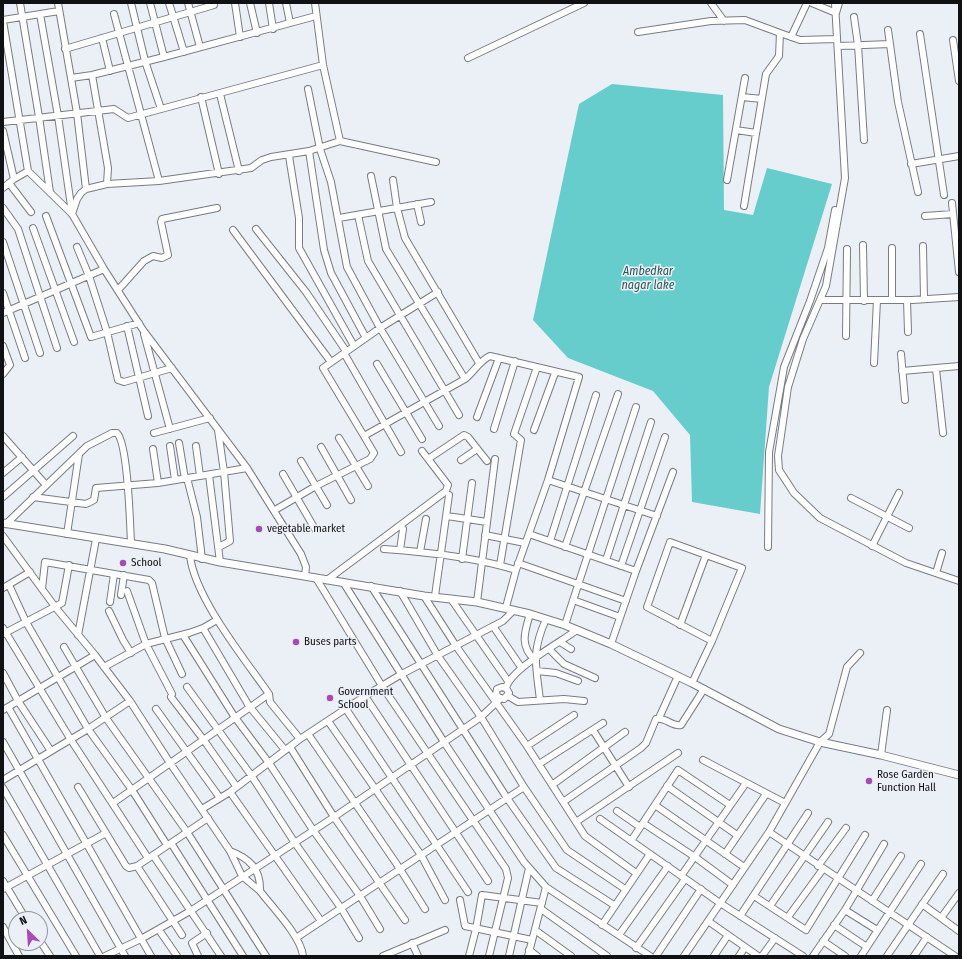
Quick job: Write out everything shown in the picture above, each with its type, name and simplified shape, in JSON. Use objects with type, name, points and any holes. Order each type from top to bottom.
[{"type":"street","points":[[20,3],[40,117],[50,192]]},
{"type":"street","points":[[58,3],[77,113],[86,189]]},
{"type":"street","points":[[150,3],[164,57]]},
{"type":"street","points":[[169,3],[184,52]]},
{"type":"street","points":[[188,3],[200,47]]},
{"type":"street","points":[[65,49],[214,6],[214,3]]},
{"type":"street","points":[[235,3],[240,37]]},
{"type":"street","points":[[250,3],[256,33]]},
{"type":"street","points":[[269,3],[273,29]]},
{"type":"street","points":[[286,3],[290,23]]},
{"type":"street","points":[[315,3],[323,66],[340,141]]},
{"type":"street","points":[[468,58],[584,3]]},
{"type":"street","points":[[711,3],[724,21]]},
{"type":"street","points":[[791,37],[807,3]]},
{"type":"street","points":[[812,3],[836,13]]},
{"type":"street","points":[[835,3],[845,178],[826,286],[803,339],[788,387],[778,456],[779,470],[794,494],[820,518],[906,563],[959,581]]},
{"type":"street","points":[[836,13],[839,3]]},
{"type":"street","points":[[131,4],[146,61],[161,109]]},
{"type":"street","points":[[59,11],[3,21],[28,172],[72,214],[104,269],[143,330],[210,418],[275,510],[304,561],[305,576]]},
{"type":"street","points":[[40,14],[58,116],[72,214]]},
{"type":"street","points":[[114,14],[159,181]]},
{"type":"street","points":[[71,78],[92,75],[184,52],[273,29],[316,16]]},
{"type":"street","points":[[854,17],[858,45],[864,140]]},
{"type":"street","points":[[638,32],[724,21],[745,20],[800,40],[837,39]]},
{"type":"street","points":[[888,30],[898,102],[918,192]]},
{"type":"street","points":[[744,206],[766,74],[779,56],[780,33]]},
{"type":"street","points":[[920,34],[940,159],[944,195]]},
{"type":"street","points":[[102,38],[110,70]]},
{"type":"street","points":[[952,40],[959,81]]},
{"type":"street","points":[[838,46],[890,44]]},
{"type":"street","points":[[3,122],[114,109],[128,118],[141,113],[161,109],[201,97],[220,94],[323,66]]},
{"type":"street","points":[[92,75],[108,168],[107,184]]},
{"type":"street","points":[[727,180],[745,78]]},
{"type":"street","points":[[308,90],[320,149],[331,182],[339,218],[347,267],[380,328],[426,402],[439,426]]},
{"type":"street","points":[[220,94],[239,171]]},
{"type":"street","points":[[201,97],[219,174]]},
{"type":"street","points":[[742,97],[762,99]]},
{"type":"street","points":[[736,130],[756,133]]},
{"type":"street","points":[[3,131],[12,181],[31,212]]},
{"type":"street","points":[[72,214],[77,199],[86,189],[107,184],[159,181],[239,171],[251,168],[262,160],[271,157],[283,155],[289,156],[309,152],[340,141],[436,162]]},
{"type":"street","points":[[309,152],[324,250],[331,273],[366,338]]},
{"type":"street","points":[[768,547],[769,452],[784,368],[810,301],[828,248],[841,182],[844,155]]},
{"type":"street","points":[[289,156],[299,218],[299,248],[354,346]]},
{"type":"street","points":[[911,164],[959,156]]},
{"type":"street","points":[[3,188],[28,172]]},
{"type":"street","points":[[371,176],[386,248],[465,380]]},
{"type":"street","points":[[393,180],[405,238],[479,363]]},
{"type":"street","points":[[339,218],[431,202]]},
{"type":"street","points":[[952,203],[959,272]]},
{"type":"street","points":[[417,204],[421,222]]},
{"type":"street","points":[[3,208],[18,229],[57,348]]},
{"type":"street","points":[[118,290],[144,261],[153,256],[162,258],[168,255],[162,219],[217,208]]},
{"type":"street","points":[[924,216],[953,214]]},
{"type":"street","points":[[358,215],[368,261],[459,415]]},
{"type":"street","points":[[46,216],[91,337],[139,323]]},
{"type":"street","points":[[33,228],[57,290],[74,342]]},
{"type":"street","points":[[256,229],[306,292],[345,352],[401,452]]},
{"type":"street","points":[[233,230],[331,362]]},
{"type":"street","points":[[3,242],[40,353]]},
{"type":"street","points":[[863,245],[864,301]]},
{"type":"street","points":[[923,246],[924,299]]},
{"type":"street","points":[[77,247],[89,276],[107,332],[118,380],[122,382],[172,368]]},
{"type":"street","points":[[892,248],[892,300]]},
{"type":"street","points":[[846,336],[847,249]]},
{"type":"street","points":[[6,312],[104,269]]},
{"type":"street","points":[[275,510],[316,486],[370,459],[374,453],[322,368],[380,328],[400,317],[438,292]]},
{"type":"street","points":[[3,293],[6,312],[25,358]]},
{"type":"street","points":[[820,300],[864,301],[959,297]]},
{"type":"street","points":[[874,363],[877,300]]},
{"type":"street","points":[[907,300],[908,332]]},
{"type":"street","points":[[127,326],[148,416]]},
{"type":"street","points":[[143,330],[170,429]]},
{"type":"street","points":[[3,346],[10,365],[3,374]]},
{"type":"street","points":[[901,354],[905,400]]},
{"type":"street","points":[[364,436],[465,380],[473,373],[479,363],[490,356],[556,373],[579,377],[548,480],[517,567],[506,607]]},
{"type":"street","points":[[477,417],[499,358]]},
{"type":"street","points":[[494,429],[515,362]]},
{"type":"street","points":[[377,364],[422,439]]},
{"type":"street","points":[[902,371],[959,366]]},
{"type":"street","points":[[500,565],[521,440],[514,434],[537,368]]},
{"type":"street","points":[[936,369],[943,433]]},
{"type":"street","points":[[534,430],[556,373]]},
{"type":"street","points":[[565,547],[618,394]]},
{"type":"street","points":[[550,541],[596,395]]},
{"type":"street","points":[[565,625],[636,407]]},
{"type":"street","points":[[154,433],[210,418]]},
{"type":"street","points":[[606,560],[651,422]]},
{"type":"street","points":[[218,429],[224,472],[230,540],[219,547]]},
{"type":"street","points":[[5,524],[87,446],[112,433],[117,433],[122,442],[132,543]]},
{"type":"street","points":[[428,459],[464,435],[468,437],[487,462]]},
{"type":"street","points":[[3,436],[46,485]]},
{"type":"street","points":[[3,497],[73,436]]},
{"type":"street","points":[[621,566],[665,437]]},
{"type":"street","points":[[339,438],[368,486]]},
{"type":"street","points":[[3,448],[9,443]]},
{"type":"street","points":[[179,443],[186,478],[198,517],[202,559]]},
{"type":"street","points":[[170,446],[175,480]]},
{"type":"street","points":[[196,446],[200,476]]},
{"type":"street","points":[[321,448],[351,500]]},
{"type":"street","points":[[153,449],[158,483]]},
{"type":"street","points":[[462,460],[477,449]]},
{"type":"street","points":[[327,580],[446,491],[448,485],[422,451]]},
{"type":"street","points":[[67,534],[79,454]]},
{"type":"street","points":[[3,473],[22,457]]},
{"type":"street","points":[[477,602],[495,459]]},
{"type":"street","points":[[301,461],[327,505]]},
{"type":"street","points":[[33,497],[91,503],[94,500],[96,488],[158,483],[246,468]]},
{"type":"street","points":[[611,644],[636,570],[673,472]]},
{"type":"street","points":[[284,474],[315,529]]},
{"type":"street","points":[[209,475],[220,562]]},
{"type":"street","points":[[548,480],[657,516]]},
{"type":"street","points":[[462,559],[472,483]]},
{"type":"street","points":[[872,546],[899,493]]},
{"type":"street","points":[[435,596],[449,496]]},
{"type":"street","points":[[851,498],[909,528]]},
{"type":"street","points":[[447,516],[487,522]]},
{"type":"street","points":[[420,552],[426,519]]},
{"type":"street","points":[[5,524],[96,539],[132,543],[165,549],[202,559],[327,580],[424,596],[451,598],[506,607],[565,625],[611,644],[704,689],[779,729],[820,742],[881,755],[959,775]]},
{"type":"street","points":[[400,550],[402,529]]},
{"type":"street","points":[[529,534],[636,570]]},
{"type":"street","points":[[485,535],[525,543]]},
{"type":"street","points":[[3,536],[56,608],[95,655],[130,701],[170,763],[230,850],[242,876],[260,891],[296,938],[303,956]]},
{"type":"street","points":[[78,635],[92,569],[96,539]]},
{"type":"street","points":[[692,683],[712,641],[742,568],[670,542],[647,607],[712,641]]},
{"type":"street","points":[[384,549],[420,552],[517,567],[579,584],[626,601]]},
{"type":"street","points":[[936,573],[942,554]]},
{"type":"street","points":[[680,625],[706,555]]},
{"type":"street","points":[[190,556],[192,569],[217,620],[269,694],[270,702],[300,739]]},
{"type":"street","points":[[42,589],[46,562],[141,578],[152,583],[165,638],[182,674]]},
{"type":"street","points":[[69,565],[62,603],[56,608],[4,632],[71,740],[113,803],[150,857],[192,910],[221,956]]},
{"type":"street","points":[[30,572],[6,587],[88,729],[169,844],[243,956]]},
{"type":"street","points":[[110,602],[114,574]]},
{"type":"street","points":[[121,595],[124,575]]},
{"type":"street","points":[[316,578],[382,686],[426,754],[506,869],[508,878],[489,956]]},
{"type":"street","points":[[343,582],[400,675],[529,868],[546,887],[650,956]]},
{"type":"street","points":[[370,586],[462,730],[556,868],[614,905]]},
{"type":"street","points":[[127,591],[146,644],[171,695],[236,786]]},
{"type":"street","points":[[400,591],[438,656],[481,717],[524,787],[567,850],[625,889]]},
{"type":"street","points":[[424,596],[456,646],[498,701],[585,836],[636,873]]},
{"type":"street","points":[[451,598],[507,684],[508,696]]},
{"type":"street","points":[[573,600],[620,617]]},
{"type":"street","points":[[202,809],[230,792],[287,748],[365,696],[400,675],[476,636],[508,617],[514,610]]},
{"type":"street","points":[[109,611],[130,652]]},
{"type":"street","points":[[530,614],[524,633],[524,642],[526,649],[535,660]]},
{"type":"street","points":[[540,700],[535,660],[536,641],[546,619]]},
{"type":"street","points":[[104,667],[146,644],[165,638],[183,635],[203,628],[217,620]]},
{"type":"street","points":[[493,626],[521,667]]},
{"type":"street","points":[[203,628],[249,706],[287,748],[405,920]]},
{"type":"street","points":[[498,701],[496,694],[497,690],[507,684],[521,667],[535,660],[577,630]]},
{"type":"street","points":[[183,635],[234,716],[269,763],[313,830],[360,896],[380,929]]},
{"type":"street","points":[[560,642],[571,649]]},
{"type":"street","points":[[64,647],[106,718],[187,832],[266,956]]},
{"type":"street","points":[[549,649],[564,664],[594,678]]},
{"type":"street","points":[[684,956],[769,832],[820,742],[828,734],[847,667],[860,653]]},
{"type":"street","points":[[95,655],[6,708],[39,758],[151,956]]},
{"type":"street","points":[[537,671],[551,672],[578,681]]},
{"type":"street","points":[[3,673],[18,701],[51,751]]},
{"type":"street","points":[[563,802],[617,766],[646,743],[654,722],[659,718],[678,676]]},
{"type":"street","points":[[187,687],[251,775],[295,843],[341,908],[359,938]]},
{"type":"street","points":[[659,718],[674,725],[681,725],[704,689]]},
{"type":"street","points":[[113,803],[149,779],[234,716],[269,694]]},
{"type":"street","points":[[365,696],[410,766],[488,881]]},
{"type":"street","points":[[105,956],[159,930],[192,910],[356,803],[481,717],[498,701],[508,696]]},
{"type":"street","points":[[508,696],[518,702],[540,700],[584,701]]},
{"type":"street","points":[[3,780],[71,740],[130,701]]},
{"type":"street","points":[[346,709],[468,892]]},
{"type":"street","points":[[156,710],[220,798]]},
{"type":"street","points":[[881,755],[887,710]]},
{"type":"street","points":[[527,746],[574,715]]},
{"type":"street","points":[[328,721],[421,855],[445,900]]},
{"type":"street","points":[[539,764],[603,723]]},
{"type":"street","points":[[593,730],[629,787]]},
{"type":"street","points":[[552,784],[625,732]]},
{"type":"street","points":[[308,734],[356,803],[425,909]]},
{"type":"street","points":[[3,742],[125,956]]},
{"type":"street","points":[[576,822],[678,753]]},
{"type":"street","points":[[703,760],[785,803]]},
{"type":"street","points":[[630,841],[678,770],[730,805]]},
{"type":"street","points":[[636,948],[706,840],[746,782]]},
{"type":"street","points":[[667,786],[737,835]]},
{"type":"street","points":[[78,787],[126,866],[130,868],[137,866],[208,818]]},
{"type":"street","points":[[296,938],[524,787]]},
{"type":"street","points":[[3,788],[100,956]]},
{"type":"street","points":[[230,792],[321,922]]},
{"type":"street","points":[[725,854],[766,794]]},
{"type":"street","points":[[655,805],[744,867]]},
{"type":"street","points":[[617,811],[695,857],[732,885]]},
{"type":"street","points":[[740,916],[808,813]]},
{"type":"street","points":[[600,820],[720,903],[775,938],[794,954],[803,956]]},
{"type":"street","points":[[770,906],[803,856],[828,822]]},
{"type":"street","points":[[788,917],[846,828]]},
{"type":"street","points":[[769,832],[955,956]]},
{"type":"street","points":[[5,888],[48,866],[106,833]]},
{"type":"street","points":[[3,835],[26,876],[76,956]]},
{"type":"street","points":[[754,896],[806,930],[865,835]]},
{"type":"street","points":[[813,956],[845,910],[884,844]]},
{"type":"street","points":[[230,850],[246,858],[255,868],[259,876],[260,891]]},
{"type":"street","points":[[602,924],[650,854]]},
{"type":"street","points":[[872,901],[901,856]]},
{"type":"street","points":[[861,956],[921,864]]},
{"type":"street","points":[[137,866],[182,935]]},
{"type":"street","points":[[618,935],[668,866]]},
{"type":"street","points":[[509,956],[523,900],[529,868]]},
{"type":"street","points":[[887,956],[943,874]]},
{"type":"street","points":[[3,881],[5,888],[21,911]]},
{"type":"street","points":[[537,956],[529,953],[546,887]]},
{"type":"street","points":[[656,956],[700,889]]},
{"type":"street","points":[[941,918],[959,893]]},
{"type":"street","points":[[469,956],[476,929],[482,895],[523,900],[541,906],[607,956]]},
{"type":"street","points":[[460,900],[466,926],[532,940]]},
{"type":"street","points":[[922,904],[959,931]]},
{"type":"street","points":[[845,910],[877,930]]},
{"type":"street","points":[[708,921],[758,956]]},
{"type":"street","points":[[834,925],[867,947]]},
{"type":"street","points":[[3,927],[19,956]]},
{"type":"street","points":[[159,930],[177,956]]},
{"type":"street","points":[[383,956],[445,930]]},
{"type":"street","points":[[535,930],[571,956]]},
{"type":"street","points":[[198,956],[192,943],[207,933]]},
{"type":"street","points":[[714,956],[728,935]]},
{"type":"street","points":[[914,956],[927,937]]},
{"type":"street","points":[[762,956],[775,938]]},
{"type":"street","points":[[824,941],[845,956]]},
{"type":"street","points":[[412,943],[418,956]]},
{"type":"street","points":[[739,956],[745,947]]},
{"type":"street","points":[[942,956],[946,950]]},
{"type":"water","name":"Ambedkar nagar lake","points":[[612,84],[723,95],[724,210],[753,215],[767,168],[832,184],[769,387],[760,514],[692,502],[690,435],[653,391],[568,358],[533,320],[579,104]]},
{"type":"place","name":"vegetable market","points":[[259,529]]},
{"type":"place","name":"School","points":[[123,563]]},
{"type":"place","name":"Buses parts","points":[[296,642]]},
{"type":"place","name":"Government School","points":[[330,698]]},
{"type":"place","name":"Rose Garden Function Hall","points":[[869,781]]}]
